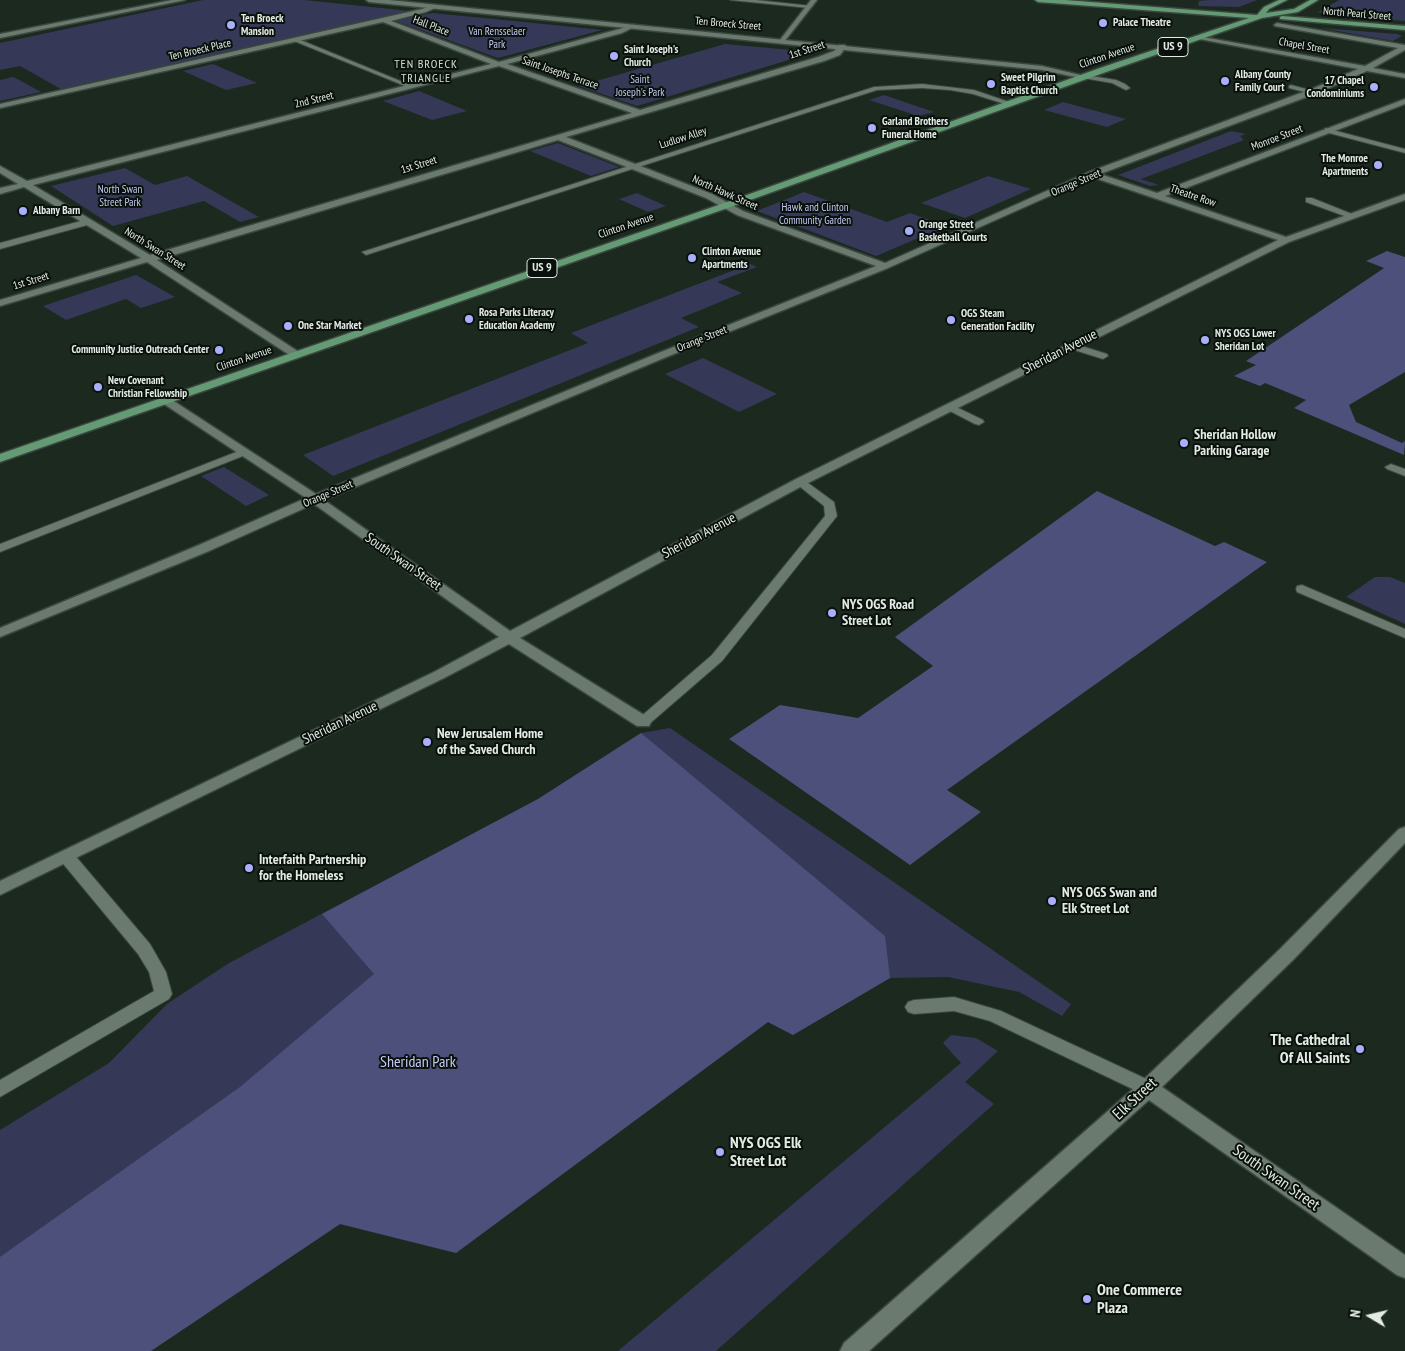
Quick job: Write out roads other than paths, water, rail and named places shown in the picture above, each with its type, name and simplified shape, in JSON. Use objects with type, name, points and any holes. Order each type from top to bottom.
[{"type":"main road","name":"North Pearl Street","points":[[1038,0],[1405,28]]},
{"type":"main road","name":"Clinton Avenue","points":[[1261,16],[1266,8],[1284,0]]},
{"type":"main road","name":"Clinton Avenue","points":[[0,458],[295,354],[726,206],[1199,37],[1261,16],[1296,11],[1315,0]]},
{"type":"street","points":[[0,36],[182,0]]},
{"type":"street","name":"Ten Broeck Street","points":[[369,0],[782,40],[1042,68],[1084,77]]},
{"type":"street","points":[[782,40],[812,3]]},
{"type":"street","name":"Ten Broeck Place","points":[[0,106],[424,11],[433,7]]},
{"type":"street","name":"Hall Place","points":[[383,20],[499,64]]},
{"type":"street","points":[[1277,25],[1405,47]]},
{"type":"street","name":"2nd Street","points":[[0,191],[412,87],[620,32],[632,26]]},
{"type":"street","name":"Chapel Street","points":[[1199,37],[1405,76]]},
{"type":"street","name":"1st Street","points":[[0,303],[820,59],[837,53],[842,47]]},
{"type":"street","name":"Orange Street","points":[[0,633],[204,548],[315,499],[660,356],[885,266],[1092,174],[1307,94],[1365,69],[1405,47]]},
{"type":"street","name":"Saint Josephs Terrace","points":[[499,64],[641,113]]},
{"type":"street","name":"Monroe Street","points":[[1157,196],[1405,100]]},
{"type":"street","name":"North Hawk Street","points":[[558,137],[708,196],[740,213],[885,266]]},
{"type":"street","name":"North Swan Street","points":[[0,169],[148,259],[295,354]]},
{"type":"street","name":"Theatre Row","points":[[1092,174],[1286,240]]},
{"type":"street","name":"Sheridan Avenue","points":[[0,889],[439,676],[800,482],[1286,240],[1405,197]]},
{"type":"street","name":"South Swan Street","points":[[165,400],[315,499],[510,638],[643,722]]},
{"type":"street","name":"Elk Street","points":[[852,1351],[1148,1088],[1287,954],[1405,833]]},
{"type":"street","name":"South Swan Street","points":[[1148,1088],[1405,1268]]},
{"type":"lane","points":[[733,0],[812,3]]},
{"type":"lane","points":[[296,40],[412,87]]},
{"type":"lane","points":[[1084,77],[1114,81],[1124,85],[1126,88],[1105,85],[1084,77]]},
{"type":"lane","name":"Ludlow Alley","points":[[366,252],[876,88],[905,86],[950,88],[974,92],[1012,104]]},
{"type":"lane","points":[[1291,87],[1307,94]]},
{"type":"lane","points":[[1282,91],[1307,94]]},
{"type":"lane","points":[[1328,130],[1405,152]]},
{"type":"lane","points":[[1309,200],[1353,216]]},
{"type":"lane","points":[[0,246],[88,222]]},
{"type":"lane","points":[[1072,346],[1103,356]]},
{"type":"lane","points":[[950,407],[979,422]]},
{"type":"lane","points":[[0,548],[244,452]]},
{"type":"lane","points":[[1391,467],[1405,473]]},
{"type":"lane","points":[[643,722],[717,658],[831,516],[830,505],[800,482]]},
{"type":"lane","points":[[1302,589],[1405,634]]},
{"type":"lane","points":[[0,1089],[163,994],[157,972],[144,949],[66,856]]},
{"type":"lane","points":[[914,1007],[954,1004],[995,1016],[1148,1088]]},
{"type":"place","name":"Palace Theatre","points":[[1103,23]]},
{"type":"place","name":"Ten Broeck Mansion","points":[[231,25]]},
{"type":"place","name":"Saint Joseph's Church","points":[[614,56]]},
{"type":"place","name":"Albany County Family Court","points":[[1225,81]]},
{"type":"place","name":"Sweet Pilgrim Baptist Church","points":[[991,84]]},
{"type":"place","name":"17 Chapel Condominiums","points":[[1374,87]]},
{"type":"place","name":"Garland Brothers Funeral Home","points":[[872,128]]},
{"type":"place","name":"The Monroe Apartments","points":[[1378,165]]},
{"type":"place","name":"Albany Barn","points":[[23,211]]},
{"type":"place","name":"Orange Street Basketball Courts","points":[[909,231]]},
{"type":"place","name":"Clinton Avenue Apartments","points":[[692,258]]},
{"type":"place","name":"Rosa Parks Literacy Education Academy","points":[[469,319]]},
{"type":"place","name":"OGS Steam Generation Facility","points":[[951,320]]},
{"type":"place","name":"One Star Market","points":[[288,326]]},
{"type":"place","name":"NYS OGS Lower Sheridan Lot","points":[[1205,340]]},
{"type":"place","name":"Community Justice Outreach Center","points":[[219,350]]},
{"type":"place","name":"New Covenant Christian Fellowship","points":[[98,387]]},
{"type":"place","name":"Sheridan Hollow Parking Garage","points":[[1184,443]]},
{"type":"place","name":"NYS OGS Road Street Lot","points":[[832,613]]},
{"type":"place","name":"New Jerusalem Home of the Saved Church","points":[[427,742]]},
{"type":"place","name":"Interfaith Partnership for the Homeless","points":[[249,868]]},
{"type":"place","name":"NYS OGS Swan and Elk Street Lot","points":[[1052,901]]},
{"type":"place","name":"The Cathedral Of All Saints","points":[[1360,1049]]},
{"type":"place","name":"NYS OGS Elk Street Lot","points":[[720,1152]]},
{"type":"place","name":"One Commerce Plaza","points":[[1087,1299]]},
{"type":"district","name":"TEN BROECK TRIANGLE","points":[[426,72]]},
{"type":"park label","name":"Van Rensselaer Park","points":[[497,38]]},
{"type":"park label","name":"Saint Joseph's Park","points":[[640,86]]},
{"type":"park label","name":"North Swan Street Park","points":[[120,196]]},
{"type":"park label","name":"Hawk and Clinton Community Garden","points":[[815,214]]},
{"type":"park label","name":"Sheridan Park","points":[[418,1062]]}]
